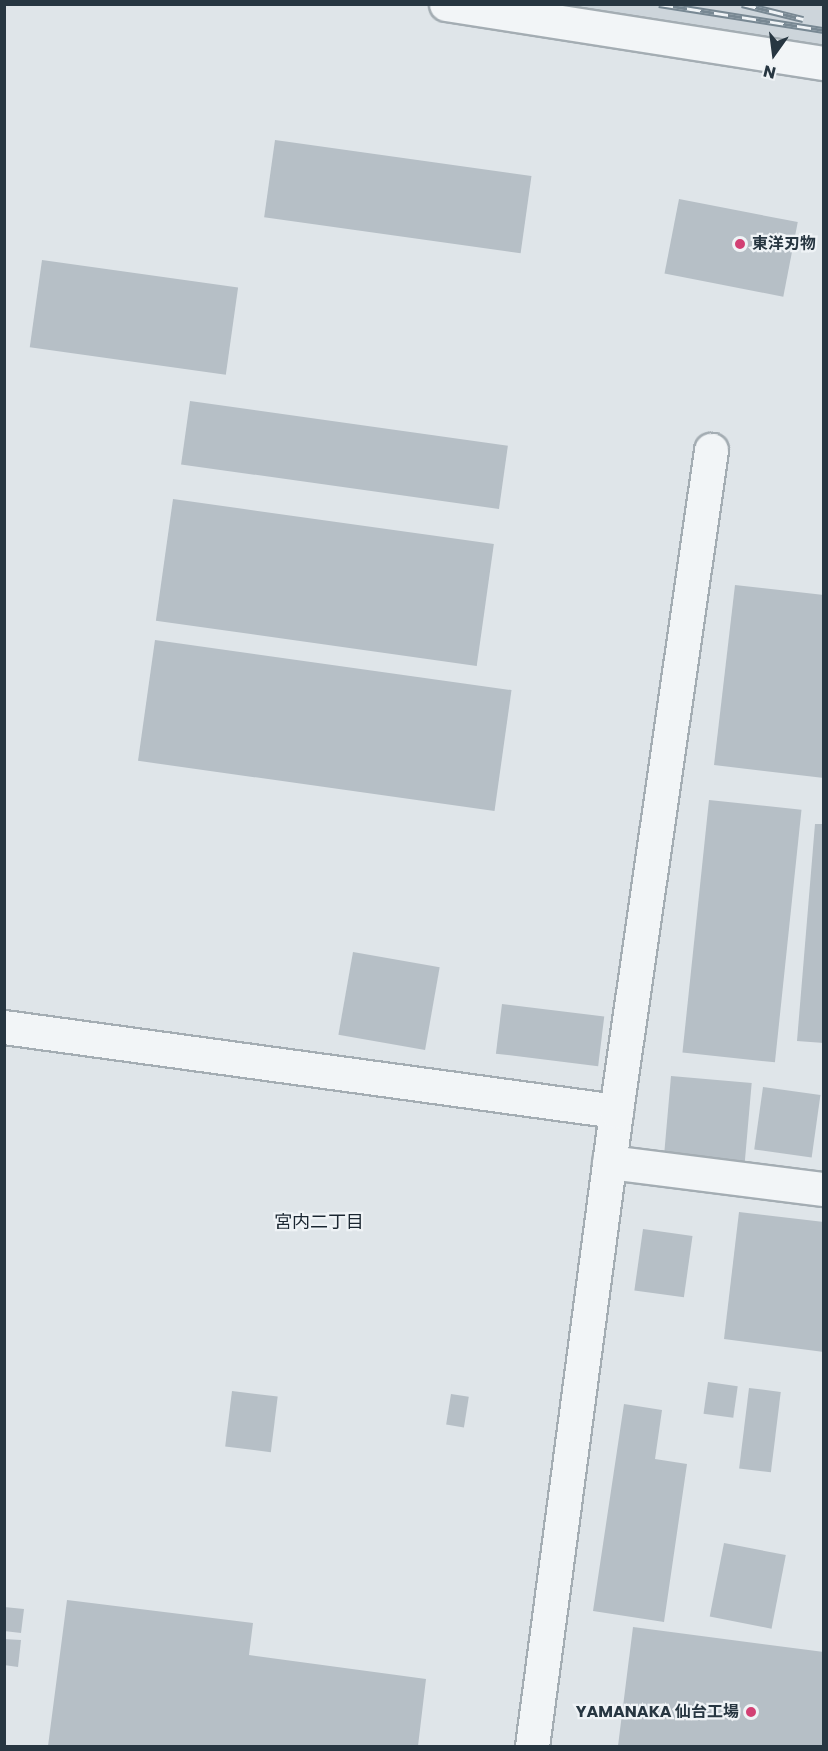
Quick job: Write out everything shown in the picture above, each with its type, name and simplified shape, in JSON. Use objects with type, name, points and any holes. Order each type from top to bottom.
[{"type":"street","points":[[446,4],[824,63]]},
{"type":"street","points":[[532,1746],[616,1111],[711,450]]},
{"type":"street","points":[[4,1027],[616,1111]]},
{"type":"street","points":[[609,1162],[824,1189]]},
{"type":"shaded area","points":[[540,5],[823,5],[823,48]]},
{"type":"building","points":[[275,140],[531,176],[521,253],[264,217]]},
{"type":"building","points":[[679,199],[798,222],[783,297],[664,274]]},
{"type":"building","points":[[42,260],[238,288],[226,375],[30,347]]},
{"type":"building","points":[[190,401],[508,446],[499,509],[181,464]]},
{"type":"building","points":[[173,499],[494,544],[477,666],[156,621]]},
{"type":"building","points":[[735,585],[824,595],[824,778],[714,765]]},
{"type":"building","points":[[155,640],[511,690],[495,811],[138,761]]},
{"type":"building","points":[[709,800],[801,810],[775,1062],[682,1053]]},
{"type":"building","points":[[815,824],[824,824],[824,1043],[797,1041]]},
{"type":"building","points":[[353,952],[440,967],[425,1050],[338,1035]]},
{"type":"building","points":[[502,1004],[604,1017],[598,1066],[496,1054]]},
{"type":"building","points":[[671,1076],[752,1083],[745,1164],[664,1157]]},
{"type":"building","points":[[763,1087],[820,1095],[812,1157],[754,1149]]},
{"type":"building","points":[[739,1212],[824,1222],[824,1352],[724,1339]]},
{"type":"building","points":[[643,1229],[693,1236],[684,1297],[634,1290]]},
{"type":"building","points":[[708,1382],[738,1386],[733,1418],[704,1414]]},
{"type":"building","points":[[749,1388],[781,1392],[771,1472],[739,1468]]},
{"type":"building","points":[[232,1391],[278,1397],[271,1452],[225,1447]]},
{"type":"building","points":[[451,1394],[469,1397],[464,1427],[446,1425]]},
{"type":"building","points":[[624,1404],[662,1410],[655,1459],[687,1464],[664,1622],[593,1611]]},
{"type":"building","points":[[724,1543],[786,1555],[772,1629],[710,1617]]},
{"type":"building","points":[[67,1600],[253,1623],[249,1655],[426,1679],[418,1746],[48,1746]]},
{"type":"building","points":[[4,1607],[24,1609],[21,1633],[4,1631]]},
{"type":"building","points":[[633,1627],[824,1652],[824,1746],[618,1746]]},
{"type":"building","points":[[4,1639],[21,1640],[18,1667],[4,1665]]},
{"type":"railway","points":[[659,4],[824,30]]},
{"type":"railway","points":[[742,4],[803,19]]},
{"type":"place","name":"東洋刃物","points":[[740,244]]},
{"type":"place","name":"YAMANAKA 仙台工場","points":[[751,1712]]},
{"type":"district","name":"宮内二丁目","points":[[319,1222]]}]
